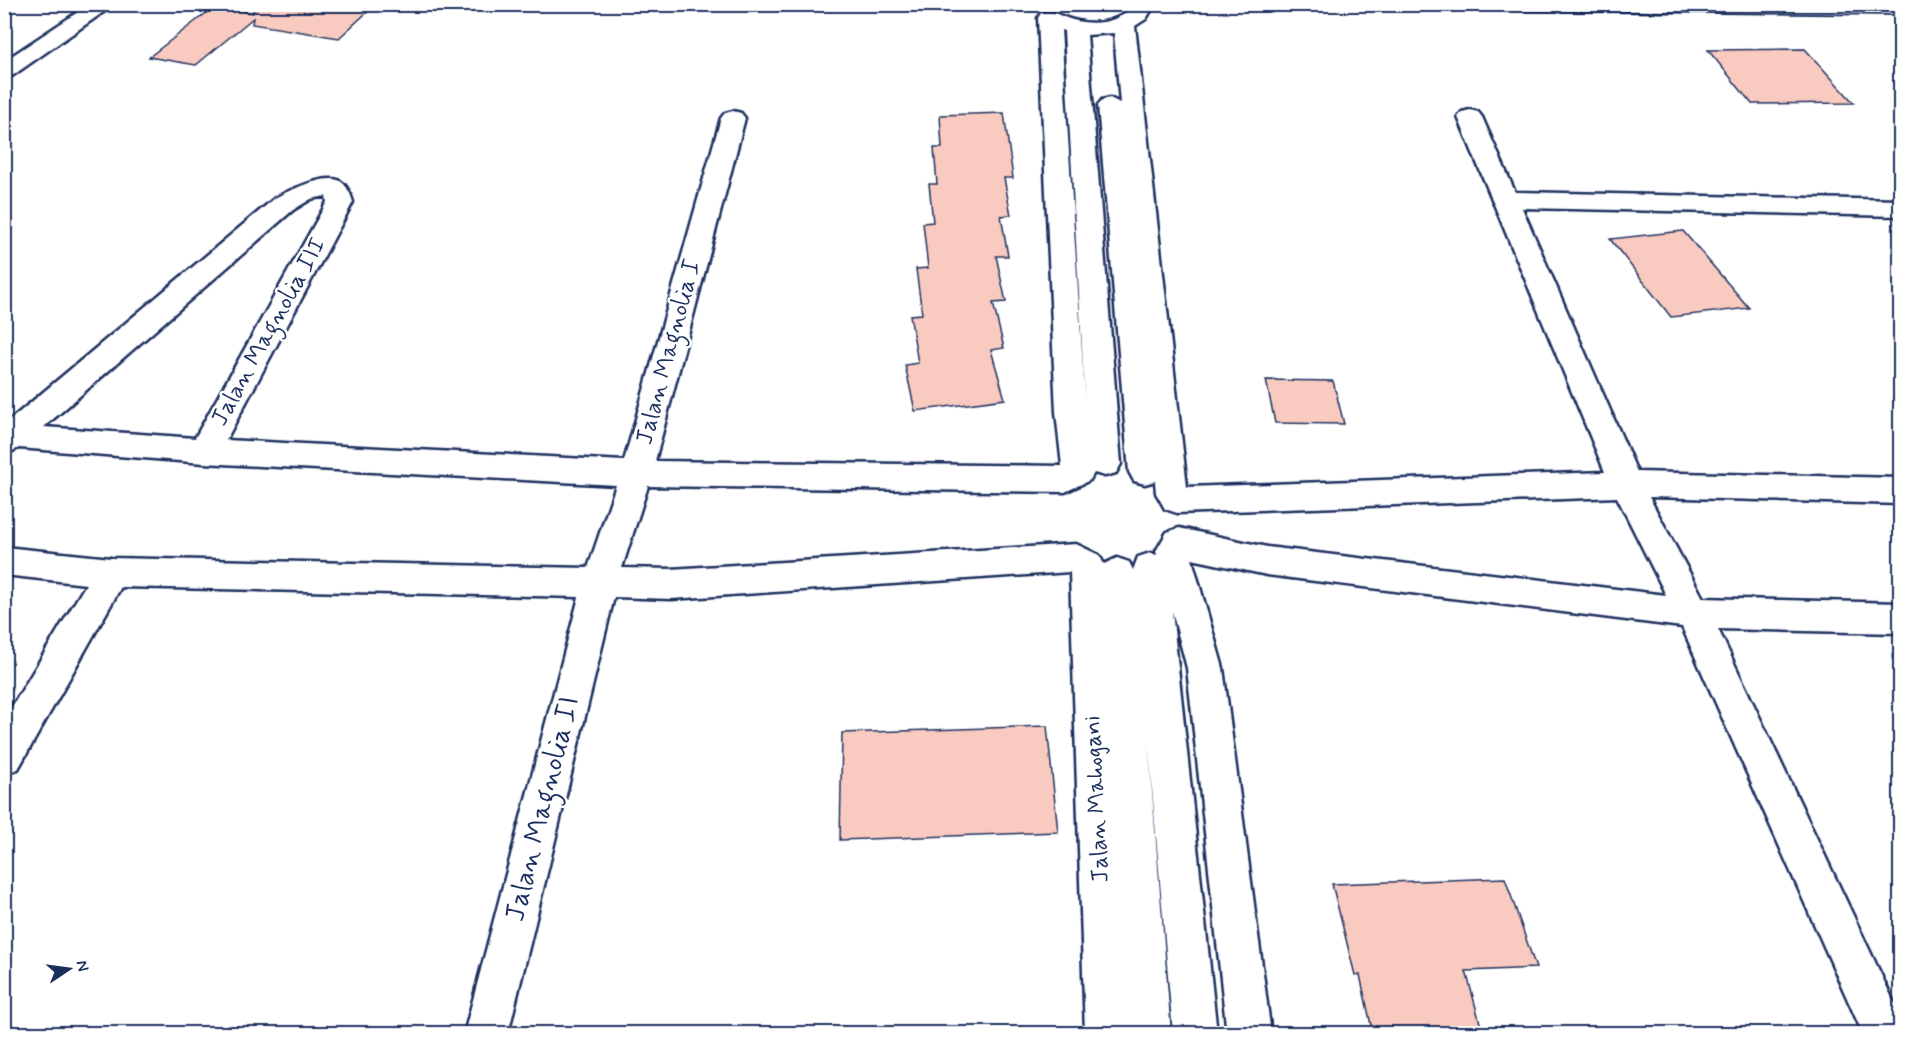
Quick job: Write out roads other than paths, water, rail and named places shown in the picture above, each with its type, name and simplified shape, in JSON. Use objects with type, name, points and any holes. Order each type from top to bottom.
[{"type":"street","points":[[4,71],[105,4]]},
{"type":"street","points":[[1042,11],[1075,27],[1114,26],[1140,14],[1145,4]]},
{"type":"street","points":[[1042,11],[1071,412],[1070,490],[1058,539],[1130,559],[1205,668],[1249,1034]]},
{"type":"street","points":[[1114,26],[1145,472]]},
{"type":"street","points":[[1114,26],[1174,496],[1184,521],[1130,559]]},
{"type":"street","points":[[1070,490],[1075,27]]},
{"type":"street","points":[[1470,117],[1626,484],[1693,614],[1886,1034]]},
{"type":"street","name":"Jalan Magnolia I","points":[[600,584],[636,474],[733,118]]},
{"type":"street","name":"Jalan Magnolia III","points":[[8,440],[284,204],[303,193],[332,188],[338,194],[340,202],[204,451]]},
{"type":"street","points":[[1505,200],[1900,208]]},
{"type":"street","points":[[8,440],[636,474],[712,472],[1070,490],[1125,465],[1160,480],[1174,496]]},
{"type":"street","points":[[1174,496],[1626,484],[1900,491]]},
{"type":"street","points":[[1130,559],[1149,1034]]},
{"type":"street","points":[[1130,559],[1195,1034]]},
{"type":"street","points":[[4,561],[111,572],[671,584],[1130,559],[1267,561],[1693,614],[1900,618]]},
{"type":"street","name":"Jalan Mahogani","points":[[1107,1034],[1130,559]]},
{"type":"street","points":[[4,756],[111,572]]},
{"type":"street","name":"Jalan Magnolia II","points":[[486,1034],[600,584]]},
{"type":"lane","points":[[1367,4],[1900,10]]}]
